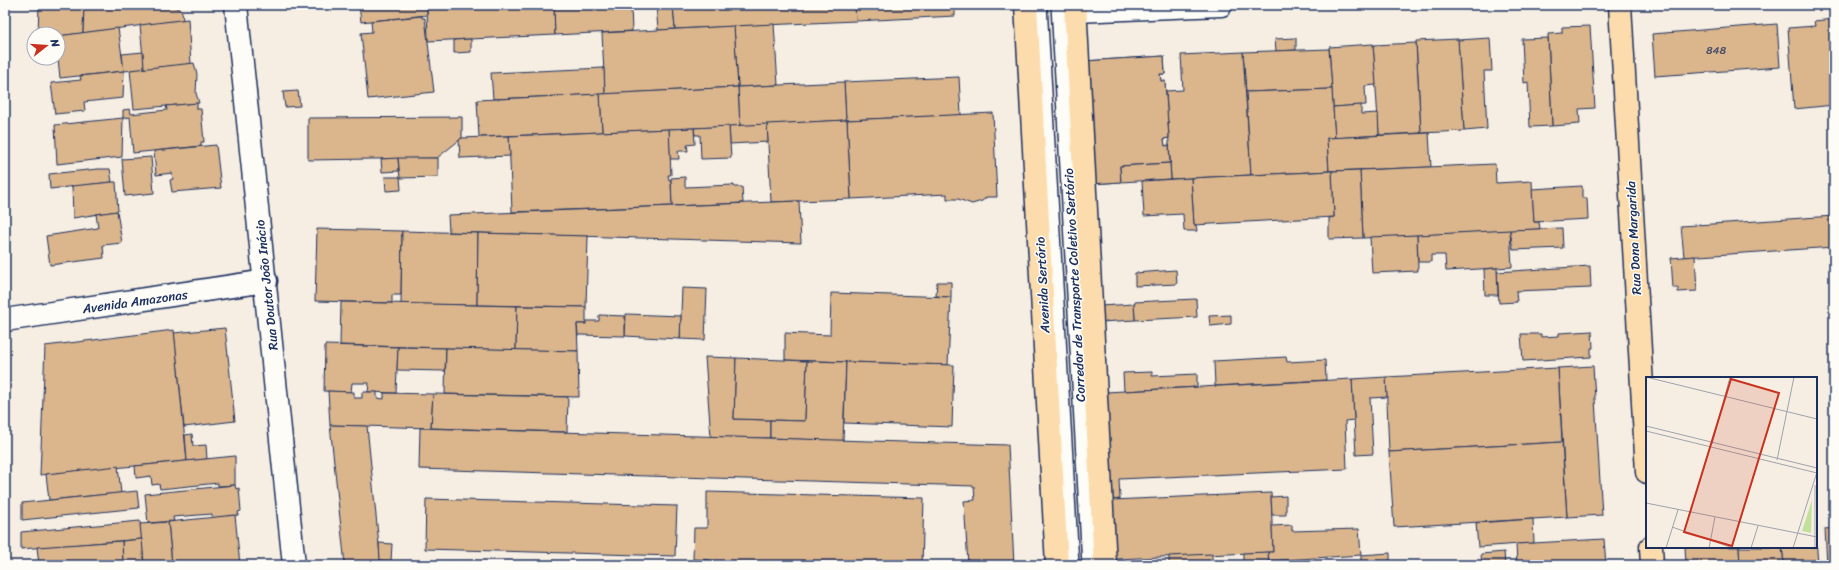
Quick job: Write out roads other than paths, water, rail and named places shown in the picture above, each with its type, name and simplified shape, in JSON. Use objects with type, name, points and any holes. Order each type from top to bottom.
[{"type":"main road","name":"Avenida Sertório","points":[[1026,5],[1057,565]]},
{"type":"main road","name":"Rua Dona Margarida","points":[[1620,5],[1646,455]]},
{"type":"main road","points":[[1068,8],[1105,565]]},
{"type":"main road","points":[[1651,548],[1652,565]]},
{"type":"street","name":"Rua Doutor João Inácio","points":[[236,5],[266,281],[294,565]]},
{"type":"street","points":[[1068,8],[1221,5]]},
{"type":"street","name":"Avenida Amazonas","points":[[5,320],[266,281]]},
{"type":"lane","name":"Corredor de Transporte Coletivo Sertório","points":[[1039,5],[1071,565]]},
{"type":"lane","name":"Corredor de Transporte Coletivo Sertório","points":[[1068,8],[1090,565]]}]
